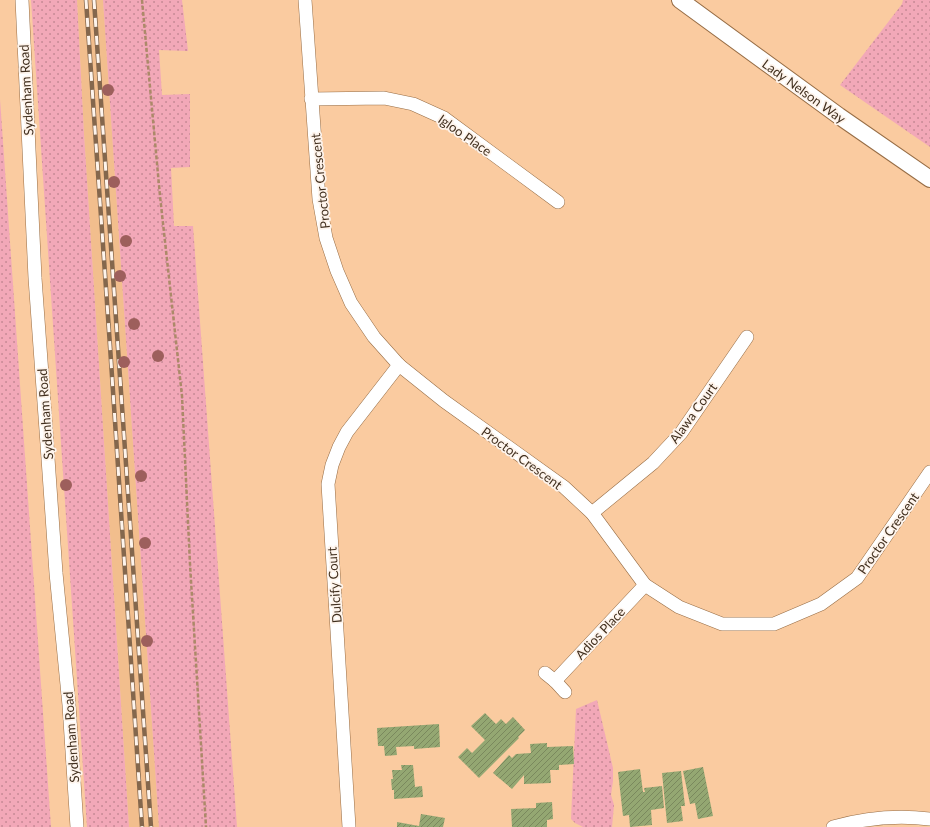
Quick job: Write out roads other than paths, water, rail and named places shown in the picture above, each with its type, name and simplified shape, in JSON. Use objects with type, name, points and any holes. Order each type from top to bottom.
[{"type":"street","name":"Sydenham Road","points":[[22,0],[35,278],[56,573],[69,705],[77,827]]},
{"type":"street","name":"Proctor Crescent","points":[[304,0],[319,199],[326,238],[337,271],[351,303],[374,337],[399,365],[444,401],[564,487],[592,513],[645,585],[679,607],[722,624],[774,624],[821,604],[857,578],[928,481]]},
{"type":"street","name":"Lady Nelson Way","points":[[680,0],[930,179]]},
{"type":"street","name":"Igloo Place","points":[[311,99],[384,98],[413,104],[444,118],[558,202]]},
{"type":"street","name":"Alawa Court","points":[[592,513],[653,463],[681,433],[747,337]]},
{"type":"street","name":"Dulcify Court","points":[[349,827],[328,484],[332,464],[347,432],[399,365]]},
{"type":"street","name":"Adios Place","points":[[564,692],[550,677],[645,585]]},
{"type":"street","points":[[833,827],[851,822],[883,818],[913,816],[930,818]]},
{"type":"railway","points":[[86,0],[142,827]]},
{"type":"railway","points":[[94,0],[151,827]]}]
